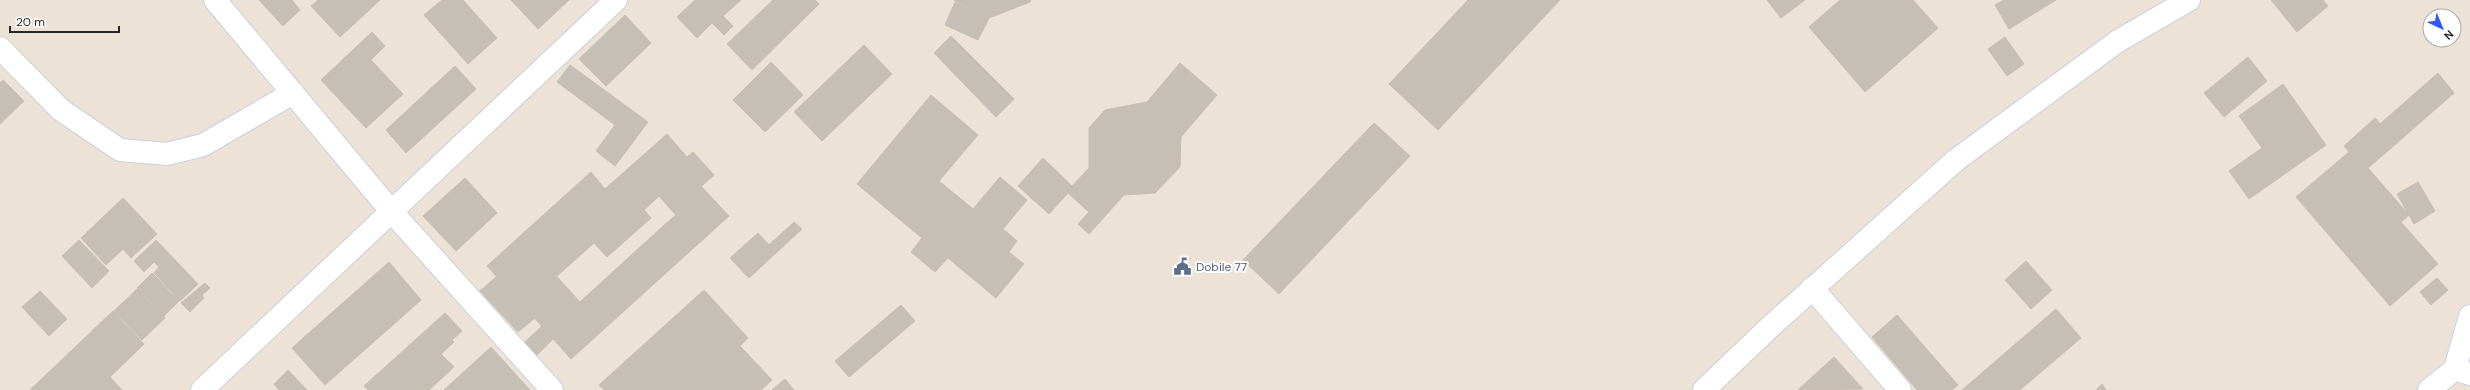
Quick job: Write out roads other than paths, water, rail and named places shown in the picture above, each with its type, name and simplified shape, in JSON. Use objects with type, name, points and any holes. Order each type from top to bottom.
[{"type":"street","points":[[215,0],[391,211],[552,390]]},
{"type":"street","points":[[202,390],[616,0]]},
{"type":"street","points":[[1704,390],[1812,288],[1956,160],[2118,41],[2189,0]]},
{"type":"street","points":[[0,48],[61,110],[120,150],[167,154],[203,145],[292,93]]},
{"type":"street","points":[[1812,288],[1900,390]]},
{"type":"street","points":[[2429,390],[2462,372],[2470,316]]},
{"type":"place","name":"Dobile 77","points":[[1183,267]]}]
